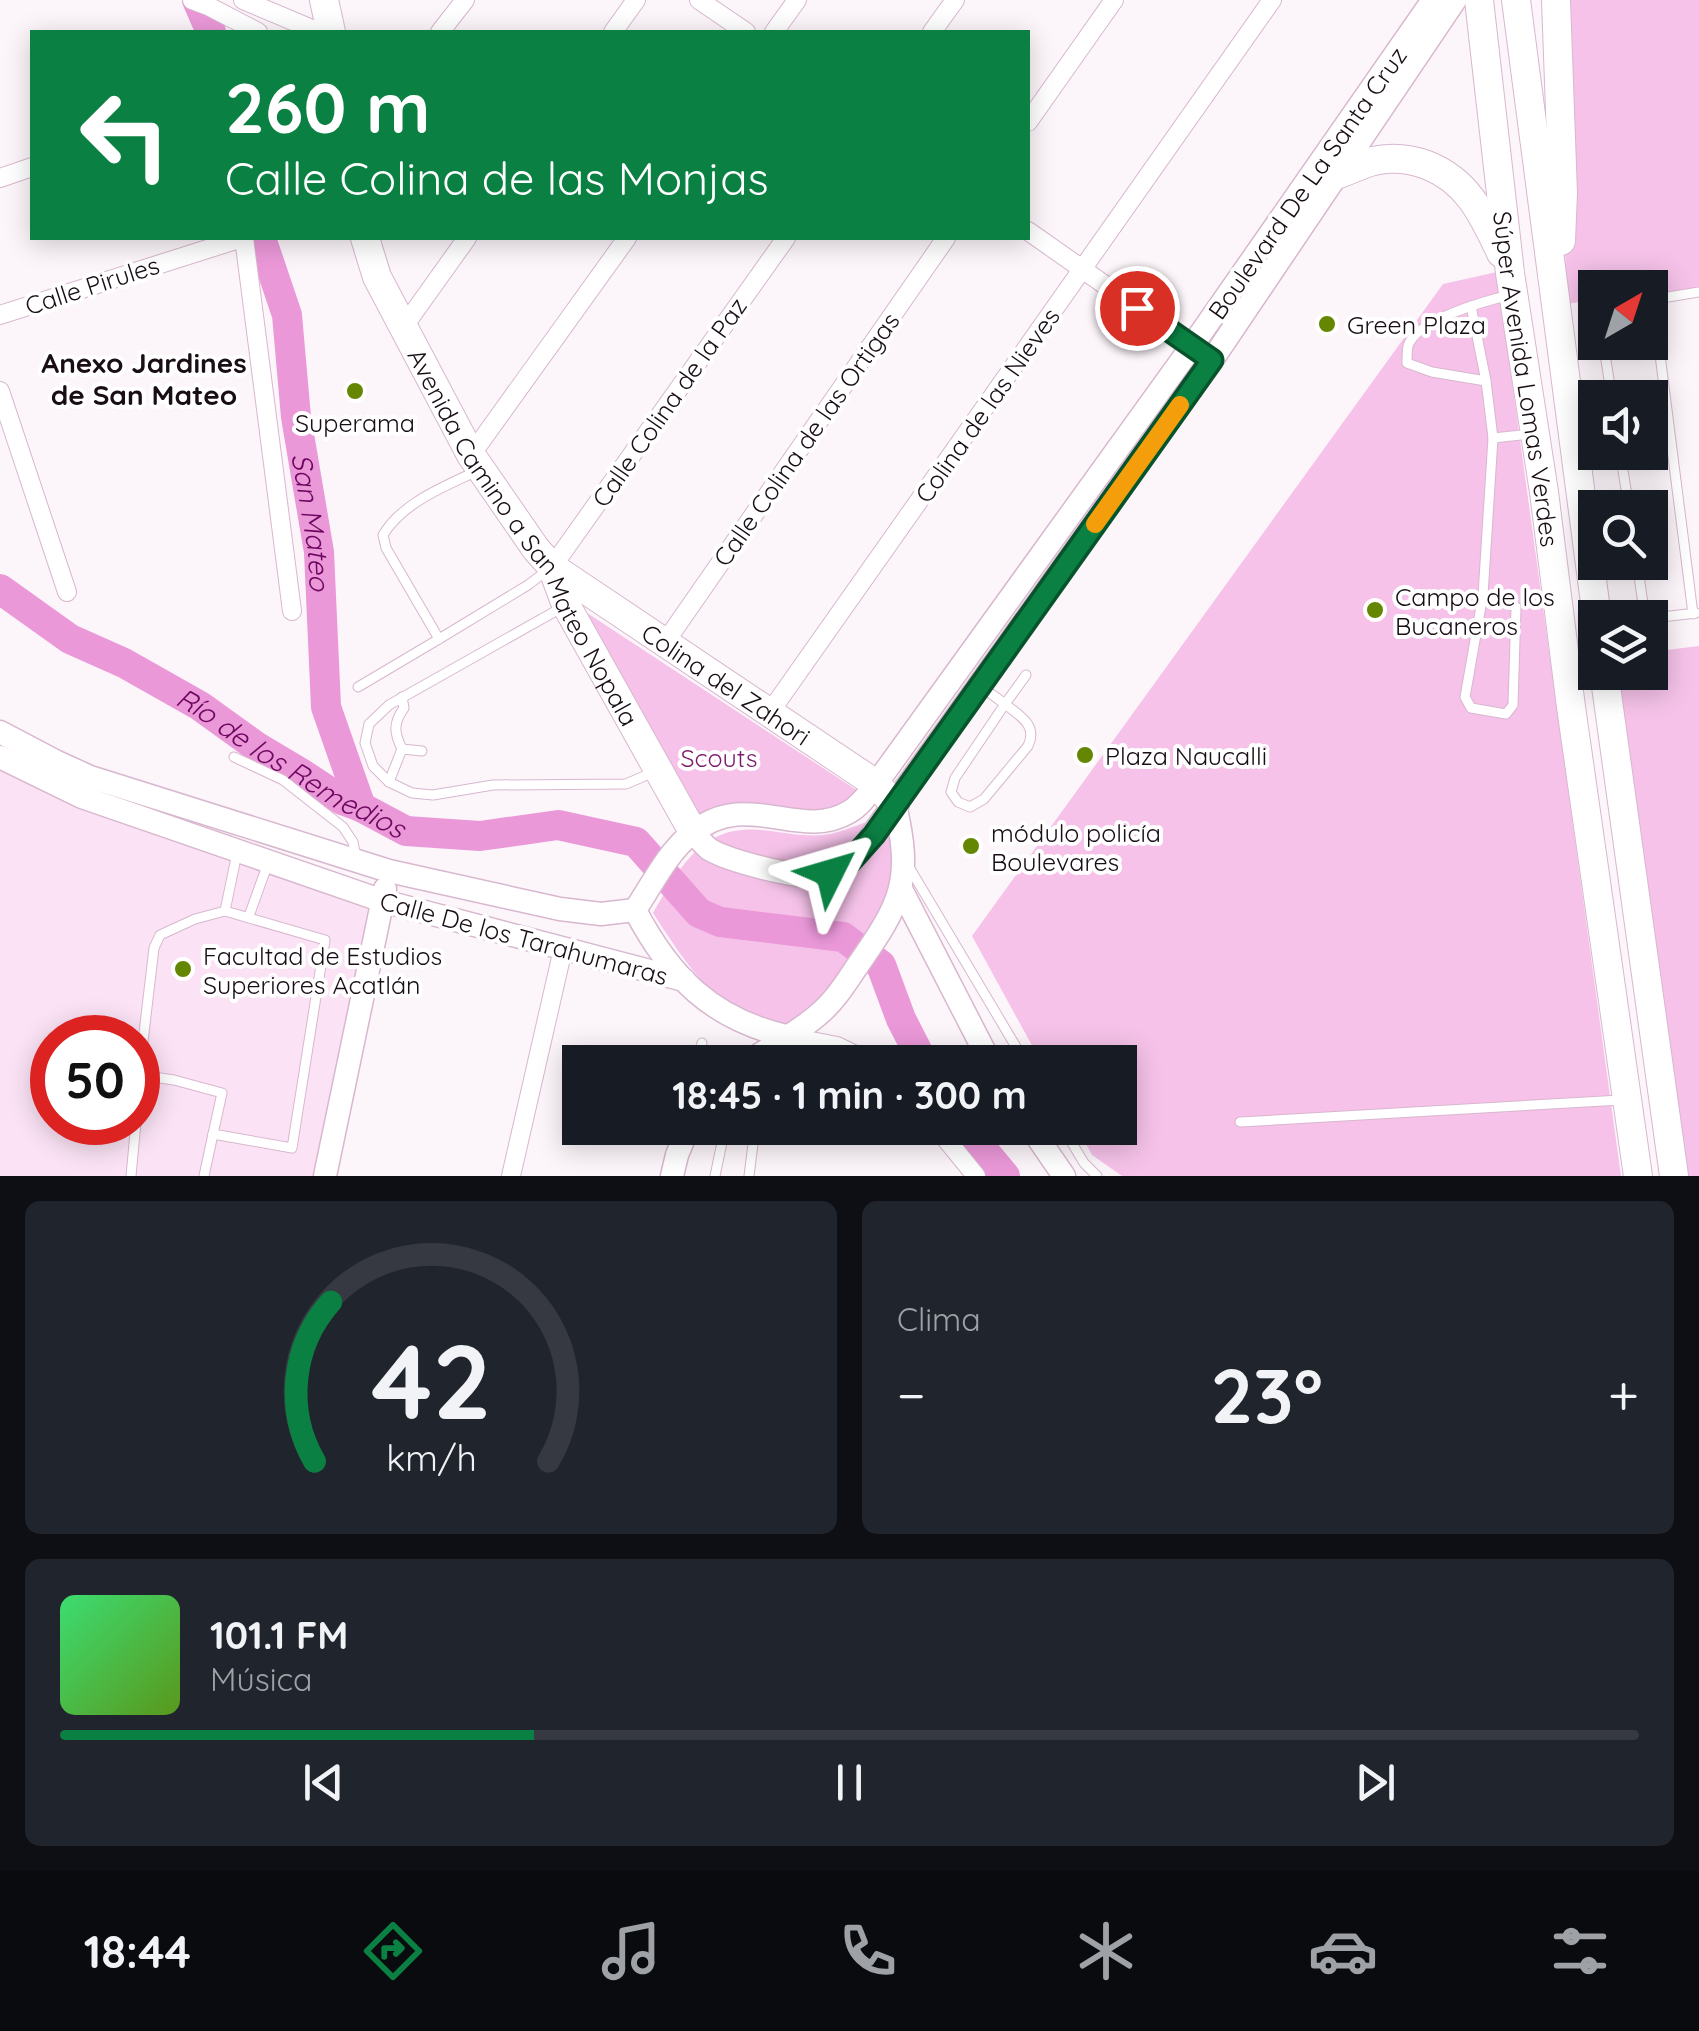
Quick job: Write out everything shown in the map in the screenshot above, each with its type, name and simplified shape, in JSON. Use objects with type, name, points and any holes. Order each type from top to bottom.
[{"type":"main road","points":[[324,0],[331,30]]},
{"type":"main road","points":[[1398,53],[1422,0]]},
{"type":"main road","name":"Boulevard De La Santa Cruz","points":[[685,839],[726,856],[817,876],[848,864],[874,835],[885,794],[1432,0]]},
{"type":"main road","name":"Boulevard De La Santa Cruz","points":[[685,839],[722,816],[750,812],[818,821],[838,818],[885,794],[980,685],[1212,360],[1455,0]]},
{"type":"main road","name":"Súper Avenida Lomas Verdes","points":[[1479,0],[1512,284],[1638,1176]]},
{"type":"main road","name":"Súper Avenida Lomas Verdes","points":[[1516,0],[1597,600]]},
{"type":"main road","points":[[1556,0],[1563,194],[1556,302]]},
{"type":"main road","points":[[1336,176],[1394,158],[1415,161],[1450,176],[1478,206],[1512,284]]},
{"type":"main road","name":"Avenida Camino a San Mateo Nopala","points":[[366,240],[377,277],[402,329],[475,462],[552,566],[566,605],[658,770],[685,839]]},
{"type":"main road","name":"Colina del Zahori","points":[[552,566],[885,794]]},
{"type":"main road","points":[[1606,690],[1674,1176]]},
{"type":"main road","name":"Calle De los Tarahumaras","points":[[0,732],[90,777],[389,870],[560,909],[601,914],[635,910],[684,980]]},
{"type":"main road","name":"Calle De los Tarahumaras","points":[[0,757],[82,797],[383,901],[684,980]]},
{"type":"main road","points":[[773,1045],[820,1014],[895,908],[901,889],[901,831],[885,794]]},
{"type":"main road","points":[[635,910],[685,839]]},
{"type":"main road","points":[[324,1176],[389,870]]},
{"type":"main road","points":[[901,889],[981,1045]]},
{"type":"main road","points":[[684,980],[715,1008],[736,1020],[786,1036]]},
{"type":"main road","points":[[672,1176],[681,1145]]},
{"type":"main road","points":[[1042,1145],[1064,1176]]},
{"type":"street","points":[[242,0],[314,30]]},
{"type":"street","points":[[442,30],[465,0]]},
{"type":"street","points":[[614,30],[636,0]]},
{"type":"street","points":[[699,0],[743,30]]},
{"type":"street","points":[[776,30],[798,0]]},
{"type":"street","points":[[933,30],[955,0]]},
{"type":"street","points":[[1030,119],[1114,0]]},
{"type":"street","name":"Colina de las Nieves","points":[[770,712],[1272,0]]},
{"type":"street","points":[[200,3],[254,30]]},
{"type":"street","points":[[0,178],[30,168]]},
{"type":"street","points":[[1030,231],[1212,360]]},
{"type":"street","name":"Calle Pirules","points":[[0,315],[237,240]]},
{"type":"street","points":[[243,240],[292,611]]},
{"type":"street","points":[[402,329],[466,240]]},
{"type":"street","points":[[475,462],[626,240]]},
{"type":"street","name":"Calle Colina de la Paz","points":[[552,566],[785,240]]},
{"type":"street","name":"Calle Colina de las Ortigas","points":[[666,642],[945,240]]},
{"type":"street","points":[[0,391],[9,448],[67,592]]},
{"type":"street","points":[[511,1176],[563,948]]},
{"type":"street","points":[[786,1036],[832,1045]]},
{"type":"street","points":[[951,1145],[976,1176]]},
{"type":"lane","points":[[1486,381],[1432,372],[1407,362],[1408,343],[1425,326],[1512,284]]},
{"type":"lane","points":[[1668,297],[1699,292]]},
{"type":"lane","points":[[1471,306],[1493,438],[1482,595],[1465,698],[1470,708],[1506,714],[1513,705],[1516,607],[1482,595]]},
{"type":"lane","points":[[1660,360],[1696,613],[1668,616]]},
{"type":"lane","points":[[1493,438],[1535,434]]},
{"type":"lane","points":[[439,639],[386,548],[383,535],[391,522],[475,462]]},
{"type":"lane","points":[[358,687],[528,585],[552,566]]},
{"type":"lane","points":[[566,605],[402,696],[369,724],[365,743],[372,766],[389,782],[412,792],[433,795],[493,785],[626,784],[658,770]]},
{"type":"lane","points":[[980,685],[1005,704],[1025,720],[1032,737],[984,799],[970,807],[958,802],[952,792],[954,778],[1005,704],[1026,674]]},
{"type":"lane","points":[[389,782],[402,749],[394,725],[404,708],[402,696]]},
{"type":"lane","points":[[402,749],[422,751]]},
{"type":"lane","points":[[234,757],[282,780],[343,827],[353,842],[357,860]]},
{"type":"lane","points":[[225,911],[238,851]]},
{"type":"lane","points":[[903,858],[1014,1045]]},
{"type":"lane","points":[[249,916],[268,862]]},
{"type":"lane","points":[[147,1015],[154,948],[160,935],[195,918],[225,911],[326,940],[292,1148],[213,1134]]},
{"type":"lane","points":[[160,1078],[222,1092],[204,1176]]},
{"type":"lane","points":[[1240,1122],[1627,1100]]},
{"type":"lane","points":[[131,1176],[134,1145]]},
{"type":"lane","points":[[716,1176],[722,1145]]},
{"type":"lane","points":[[748,1176],[753,1145]]},
{"type":"lane","points":[[1073,1145],[1097,1176]]},
{"type":"shaded area","name":"Facultad de Estudios Superiores Acatlán","points":[[0,765],[383,901],[313,1176],[0,1176]]},
{"type":"green space","points":[[1561,0],[1699,0],[1699,288],[1668,292],[1668,270],[1578,270],[1578,302],[1566,304]]},
{"type":"green space","name":"Campo de los Bucaneros","points":[[1497,272],[1621,1176],[1122,1176],[1092,1155],[1086,1145],[1137,1145],[1137,1045],[1032,1045],[972,936],[1443,284]]},
{"type":"green space","name":"Scouts","points":[[575,605],[858,791],[838,810],[814,813],[728,805],[695,817]]},
{"type":"green space","points":[[1699,646],[1699,1176],[1675,1176],[1606,690],[1668,690],[1668,650]]},
{"type":"green space","points":[[890,816],[894,842],[887,910],[815,1009],[784,1026],[745,1015],[713,992],[653,913],[683,865],[723,834],[762,830],[823,835]]},
{"type":"waterway","name":"San Mateo","points":[[197,0],[210,30]]},
{"type":"waterway","name":"San Mateo","points":[[262,240],[287,315],[296,417],[319,552],[326,707],[361,807]]},
{"type":"waterway","name":"Río de los Remedios","points":[[0,589],[70,639],[124,663],[200,706],[342,800],[406,831],[480,836],[558,825],[636,842],[699,913],[720,922],[843,937],[881,965],[914,1045]]},
{"type":"waterway","name":"Río de los Remedios","points":[[979,1145],[1005,1176]]},
{"type":"slow traffic","points":[[1095,524],[1180,405]]},
{"type":"place","name":"Green Plaza","points":[[1327,324]]},
{"type":"place","name":"Superama","points":[[355,391]]},
{"type":"place","name":"Campo de los Bucaneros","points":[[1375,610]]},
{"type":"place","name":"Plaza Naucalli","points":[[1085,755]]},
{"type":"place","name":"módulo policía Boulevares","points":[[971,846]]},
{"type":"place","name":"Facultad de Estudios Superiores Acatlán","points":[[183,969]]},
{"type":"district","name":"Anexo Jardines de San Mateo","points":[[144,378]]},
{"type":"route","points":[[830,873],[848,864],[874,835],[1212,360],[1137,308]]}]
